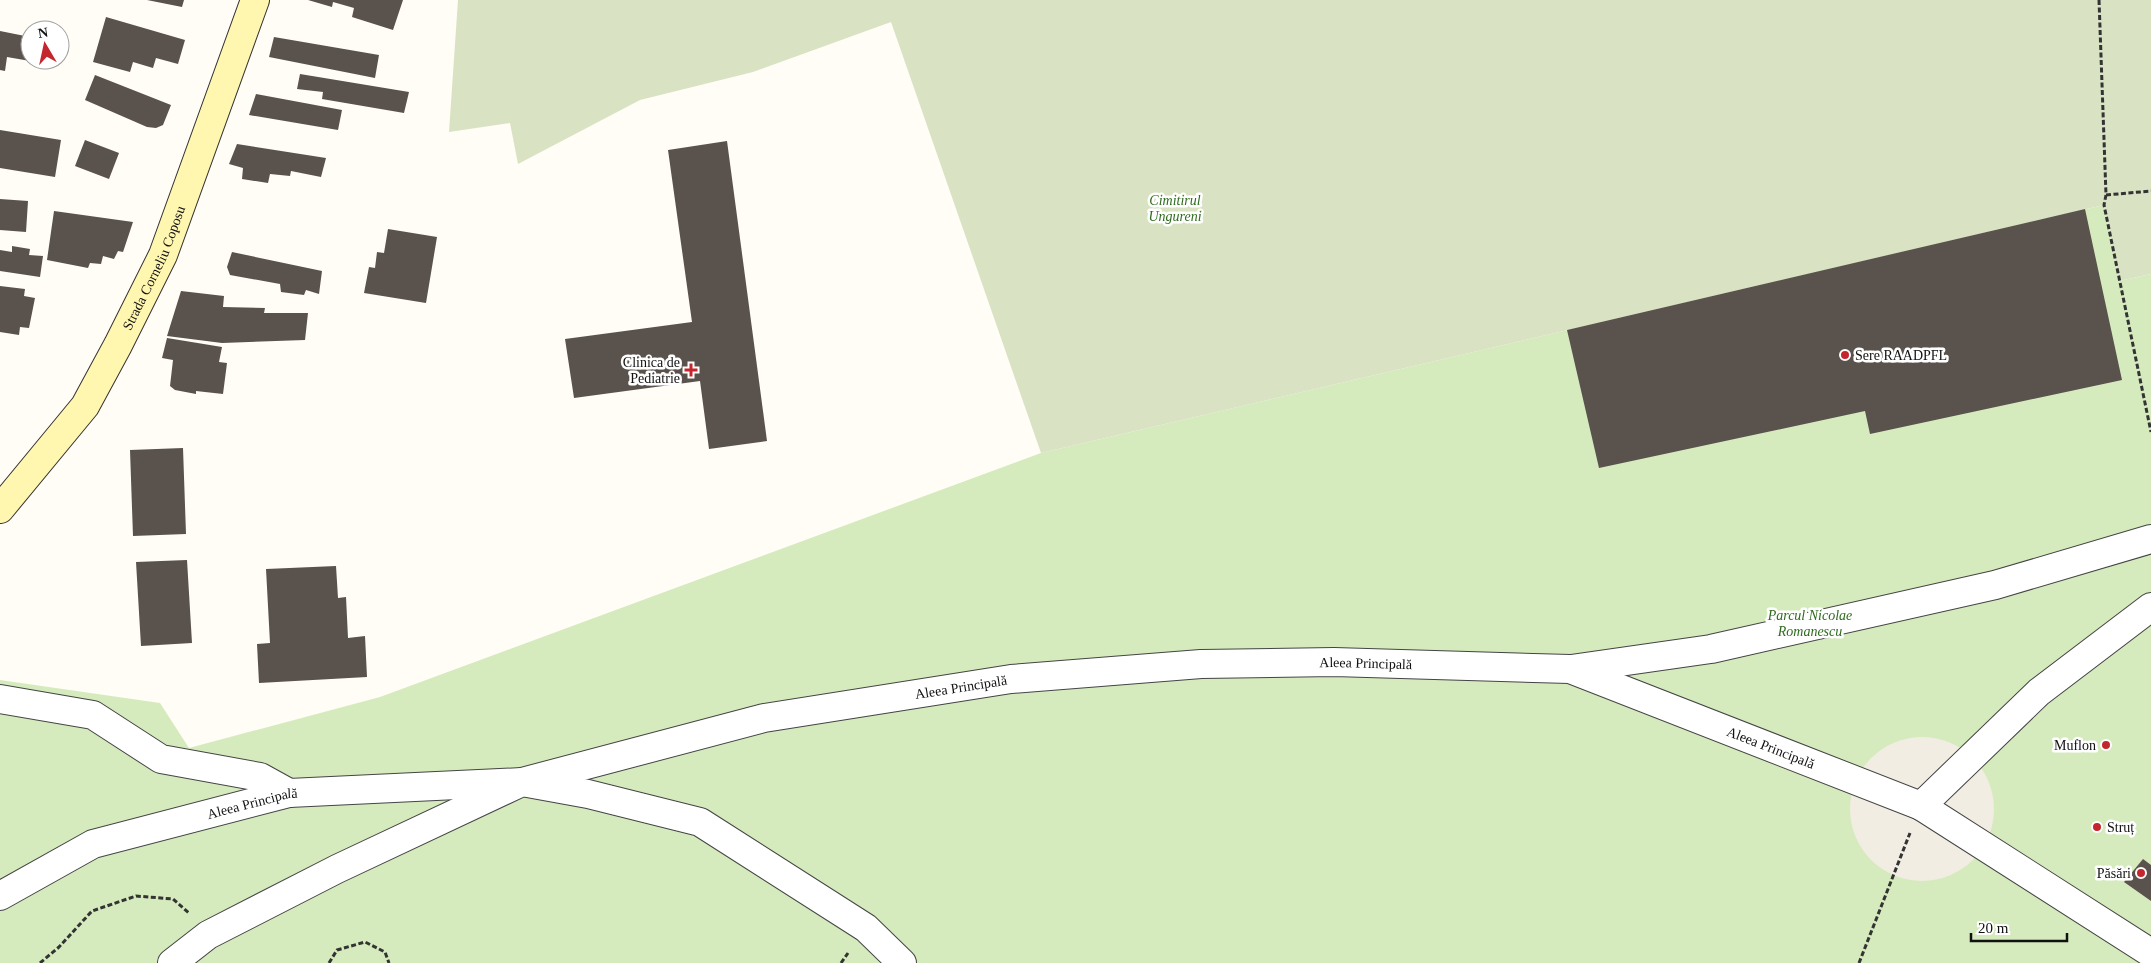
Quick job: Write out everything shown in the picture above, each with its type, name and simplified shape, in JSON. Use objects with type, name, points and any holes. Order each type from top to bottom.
[{"type":"street","name":"Strada Corneliu Coposu","points":[[0,508],[85,406],[118,345],[163,254],[254,0]]},
{"type":"street","points":[[1570,669],[1711,649],[1976,590],[2151,539]]},
{"type":"street","points":[[1921,806],[2039,692],[2151,607]]},
{"type":"street","name":"Aleea Principală","points":[[172,963],[208,935],[337,869],[522,782],[764,718],[1011,679],[1201,664],[1324,662],[1570,669],[1921,806],[2151,953]]},
{"type":"street","points":[[0,699],[93,715],[161,759],[260,777],[289,794]]},
{"type":"street","points":[[522,782],[588,794],[700,822],[866,928],[902,963]]},
{"type":"street","name":"Aleea Principală","points":[[0,896],[93,844],[289,794],[522,782]]},
{"type":"path","points":[[2099,0],[2106,195],[2104,205],[2151,432]]},
{"type":"path","points":[[2106,195],[2151,191]]},
{"type":"path","points":[[1859,963],[1921,806]]},
{"type":"path","points":[[40,963],[60,947],[92,911],[136,896],[174,899],[208,935]]},
{"type":"path","points":[[329,963],[337,950],[365,942],[385,952],[389,963]]},
{"type":"green space","name":"Cimitirul Ungureni","points":[[458,0],[2151,0],[2151,274],[2119,281],[2104,205],[1041,453],[891,22],[753,72],[640,100],[518,164],[510,123],[449,132]]},
{"type":"green space","name":"Parcul Nicolae Romanescu","points":[[2104,205],[2119,281],[2151,274],[2151,963],[0,963],[0,680],[160,703],[189,748],[380,697],[1041,453]]},
{"type":"shaded area","points":[[1922,737],[1936,738],[1950,743],[1962,749],[1973,758],[1982,769],[1988,781],[1993,795],[1993,823],[1988,837],[1982,849],[1973,860],[1962,869],[1950,875],[1936,880],[1922,881],[1908,880],[1894,875],[1882,869],[1871,860],[1862,849],[1856,837],[1851,823],[1850,809],[1851,795],[1856,781],[1862,769],[1871,758],[1882,749],[1894,743],[1908,738]]},
{"type":"building","points":[[147,0],[184,0],[182,7]]},
{"type":"building","points":[[308,0],[403,0],[393,30],[352,17],[354,8],[333,2],[332,7]]},
{"type":"building","points":[[106,17],[185,40],[178,64],[156,58],[153,68],[133,62],[130,72],[93,62]]},
{"type":"building","points":[[0,31],[20,35],[20,59],[7,57],[5,71],[0,70]]},
{"type":"building","points":[[274,37],[379,55],[375,78],[269,57]]},
{"type":"building","points":[[300,74],[409,92],[404,113],[322,99],[323,92],[297,89]]},
{"type":"building","points":[[95,75],[171,105],[163,125],[156,128],[147,127],[85,100]]},
{"type":"building","points":[[256,94],[342,110],[338,130],[249,115]]},
{"type":"building","points":[[0,130],[61,140],[55,177],[0,168]]},
{"type":"building","points":[[85,140],[119,153],[109,179],[75,166]]},
{"type":"building","points":[[727,141],[767,441],[709,449],[700,381],[574,398],[565,339],[692,322],[668,150]]},
{"type":"building","points":[[237,144],[326,158],[321,177],[291,171],[290,176],[270,174],[268,183],[242,179],[243,168],[229,164]]},
{"type":"building","points":[[0,199],[28,201],[26,232],[0,230]]},
{"type":"building","name":"Sere RAADPFL","points":[[2085,209],[2122,380],[1870,434],[1865,411],[1599,468],[1567,330]]},
{"type":"building","points":[[54,211],[133,222],[123,252],[118,251],[114,259],[103,256],[101,264],[90,263],[88,268],[47,260]]},
{"type":"building","points":[[388,229],[437,237],[426,303],[364,293],[369,267],[375,268],[377,252],[384,253]]},
{"type":"building","points":[[12,246],[30,249],[29,255],[43,256],[40,277],[0,271],[0,250],[12,252]]},
{"type":"building","points":[[232,252],[322,271],[319,294],[306,290],[304,295],[281,292],[280,284],[230,275],[227,267]]},
{"type":"building","points":[[0,286],[25,289],[24,296],[35,298],[29,328],[20,327],[19,335],[0,332]]},
{"type":"building","points":[[181,291],[224,296],[223,307],[265,308],[264,313],[308,313],[305,340],[222,343],[167,336]]},
{"type":"building","points":[[167,338],[222,347],[219,362],[227,363],[223,394],[196,391],[196,394],[175,390],[170,386],[173,360],[162,358]]},
{"type":"building","points":[[183,448],[186,534],[133,536],[130,450]]},
{"type":"building","points":[[187,560],[192,643],[141,646],[136,562]]},
{"type":"building","points":[[336,566],[338,598],[346,597],[348,638],[365,636],[367,677],[259,683],[257,644],[270,643],[266,569]]},
{"type":"building","name":"Păsări","points":[[2143,859],[2151,865],[2151,901],[2124,882]]},
{"type":"place","name":"Sere RAADPFL","points":[[1845,355]]},
{"type":"place","name":"Clinica de Pediatrie","points":[[691,370]]},
{"type":"place","name":"Muflon","points":[[2106,745]]},
{"type":"place","name":"Struț","points":[[2097,827]]},
{"type":"place","name":"Păsări","points":[[2141,873]]}]
